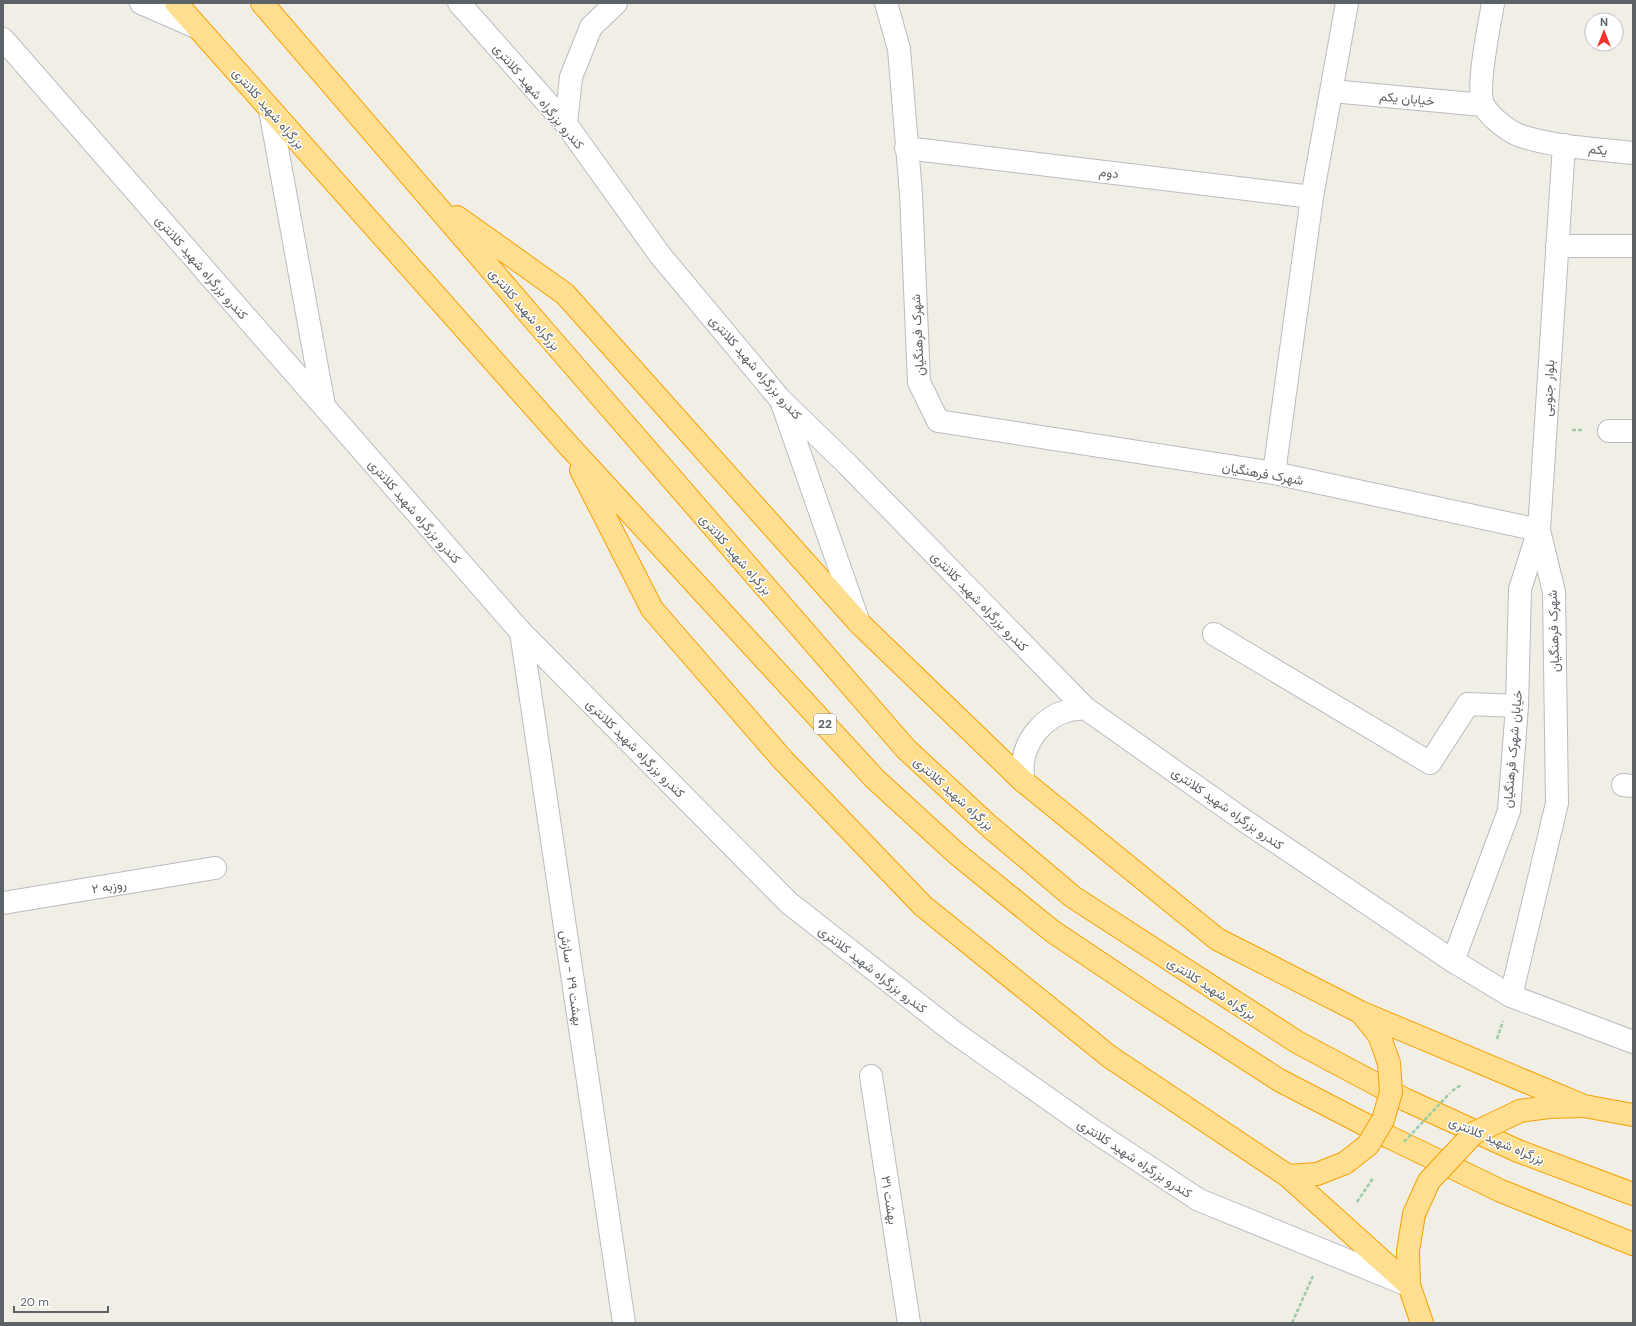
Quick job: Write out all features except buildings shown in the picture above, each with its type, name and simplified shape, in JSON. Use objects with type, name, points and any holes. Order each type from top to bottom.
[{"type":"highway","name":"بزرگراه شهید کلانتری","points":[[176,3],[569,446],[875,779],[957,854],[1052,931],[1152,998],[1280,1080],[1389,1137],[1501,1191],[1633,1244]]},
{"type":"highway","name":"بزرگراه شهید کلانتری","points":[[262,3],[906,750],[989,826],[1073,898],[1297,1042],[1406,1100],[1518,1151],[1633,1194]]},
{"type":"highway","name":"بزرگراه شهید کلانتری","points":[[430,198],[565,294],[859,623],[1023,781],[1217,939],[1360,1012],[1584,1106]]},
{"type":"highway","name":"بزرگراه شهید کلانتری","points":[[569,446],[652,609],[783,760],[923,906],[1110,1057],[1288,1176],[1409,1285]]},
{"type":"highway","points":[[1288,1176],[1318,1174],[1345,1163],[1368,1145],[1383,1120],[1391,1092],[1389,1063],[1379,1035],[1360,1012]]},
{"type":"highway","points":[[1422,1323],[1409,1285],[1408,1251],[1414,1214],[1429,1181],[1474,1133],[1520,1111],[1550,1107],[1584,1106],[1633,1116]]},
{"type":"street","points":[[140,3],[198,28]]},
{"type":"street","name":"کندرو بزرگراه شهید کلانتری","points":[[459,3],[566,124],[660,255],[780,398],[847,464],[1085,708],[1245,821],[1453,961],[1511,996],[1633,1042]]},
{"type":"street","points":[[566,124],[570,77],[591,27],[616,3]]},
{"type":"street","name":"شهرک فرهنگیان","points":[[886,3],[898,49],[911,194],[919,382],[938,421],[1274,473],[1539,530],[1554,592],[1557,803],[1511,996]]},
{"type":"street","points":[[1274,473],[1312,196],[1347,3]]},
{"type":"street","points":[[1483,105],[1481,81],[1493,3]]},
{"type":"street","name":"کندرو بزرگراه شهید کلانتری","points":[[3,39],[521,632],[789,903],[955,1034],[1094,1131],[1199,1200],[1409,1285]]},
{"type":"street","name":"خیابان یکم","points":[[1332,91],[1483,105]]},
{"type":"street","name":"یکم","points":[[1483,105],[1498,122],[1520,136],[1564,145],[1633,153]]},
{"type":"street","points":[[270,110],[324,406]]},
{"type":"street","name":"بلوار جنوبی","points":[[1539,530],[1564,145]]},
{"type":"street","name":"دوم","points":[[906,148],[1312,196]]},
{"type":"street","points":[[1557,246],[1633,246]]},
{"type":"street","points":[[780,398],[859,623]]},
{"type":"street","points":[[1609,431],[1633,431]]},
{"type":"street","name":"خیابان شهرک فرهنگیان","points":[[1453,961],[1509,811],[1517,706],[1520,588],[1539,530]]},
{"type":"street","name":"بهشت ۲۹ - سازش","points":[[521,632],[624,1323]]},
{"type":"street","points":[[1214,634],[1430,763],[1468,704],[1517,706]]},
{"type":"street","points":[[1023,781],[1022,763],[1027,745],[1037,730],[1050,718],[1067,710],[1085,708]]},
{"type":"street","name":"۲ روزبه","points":[[3,903],[215,868]]},
{"type":"street","name":"بهشت ۳۱","points":[[871,1076],[909,1323]]},
{"type":"path","points":[[1546,429],[1609,431]]},
{"type":"path","points":[[1403,1143],[1450,1093]]}]
